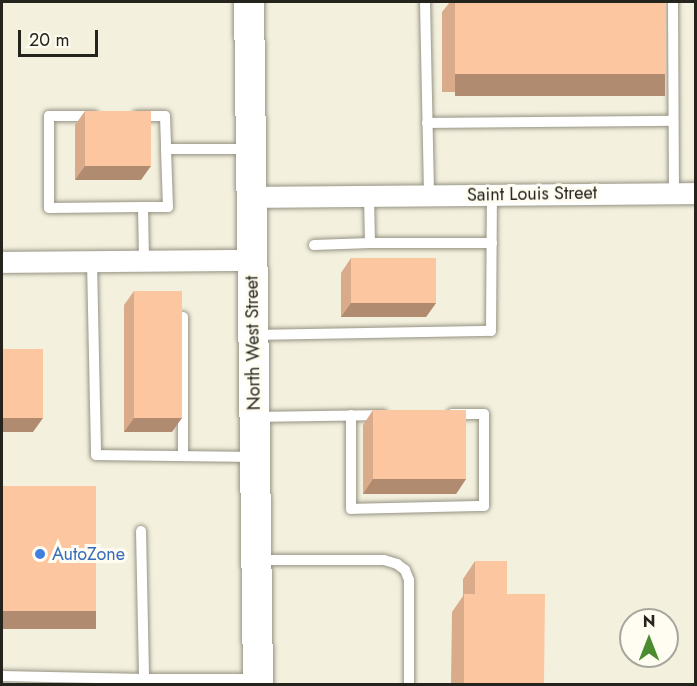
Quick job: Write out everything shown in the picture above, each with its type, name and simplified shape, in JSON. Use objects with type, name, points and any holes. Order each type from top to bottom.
[{"type":"main road","name":"North West Street","points":[[249,2],[258,682]]},
{"type":"street","name":"Saint Louis Street","points":[[251,197],[696,193]]},
{"type":"street","points":[[2,262],[252,260]]},
{"type":"lane","points":[[425,2],[429,195]]},
{"type":"lane","points":[[673,2],[674,193]]},
{"type":"lane","points":[[107,116],[49,116],[49,208],[168,207],[165,116],[130,116]]},
{"type":"lane","points":[[428,123],[673,121]]},
{"type":"lane","points":[[166,149],[251,149]]},
{"type":"lane","points":[[253,335],[491,331],[492,195]]},
{"type":"lane","points":[[369,196],[370,243]]},
{"type":"lane","points":[[143,207],[144,261]]},
{"type":"lane","points":[[314,245],[492,243]]},
{"type":"lane","points":[[92,261],[96,455],[255,457]]},
{"type":"lane","points":[[183,317],[183,456]]},
{"type":"lane","points":[[351,415],[351,509],[484,506],[484,414],[440,414]]},
{"type":"lane","points":[[254,417],[395,415]]},
{"type":"lane","points":[[141,531],[144,679]]},
{"type":"lane","points":[[256,560],[371,559],[397,564],[405,570],[409,580],[409,684]]},
{"type":"lane","points":[[2,676],[258,682]]},
{"type":"building","points":[[455,2],[665,2],[665,74],[455,74]]},
{"type":"building","points":[[85,111],[151,111],[151,166],[85,166]]},
{"type":"building","points":[[351,258],[436,258],[436,303],[351,303]]},
{"type":"building","points":[[134,291],[182,291],[182,418],[134,418]]},
{"type":"building","points":[[2,349],[43,349],[43,418],[2,418]]},
{"type":"building","points":[[373,410],[466,410],[466,479],[373,479]]},
{"type":"building","points":[[2,486],[96,486],[96,611],[2,611]]},
{"type":"building","points":[[475,561],[507,561],[507,594],[545,594],[544,684],[464,684],[464,594],[475,594]]},
{"type":"place","name":"AutoZone","points":[[40,554]]}]
